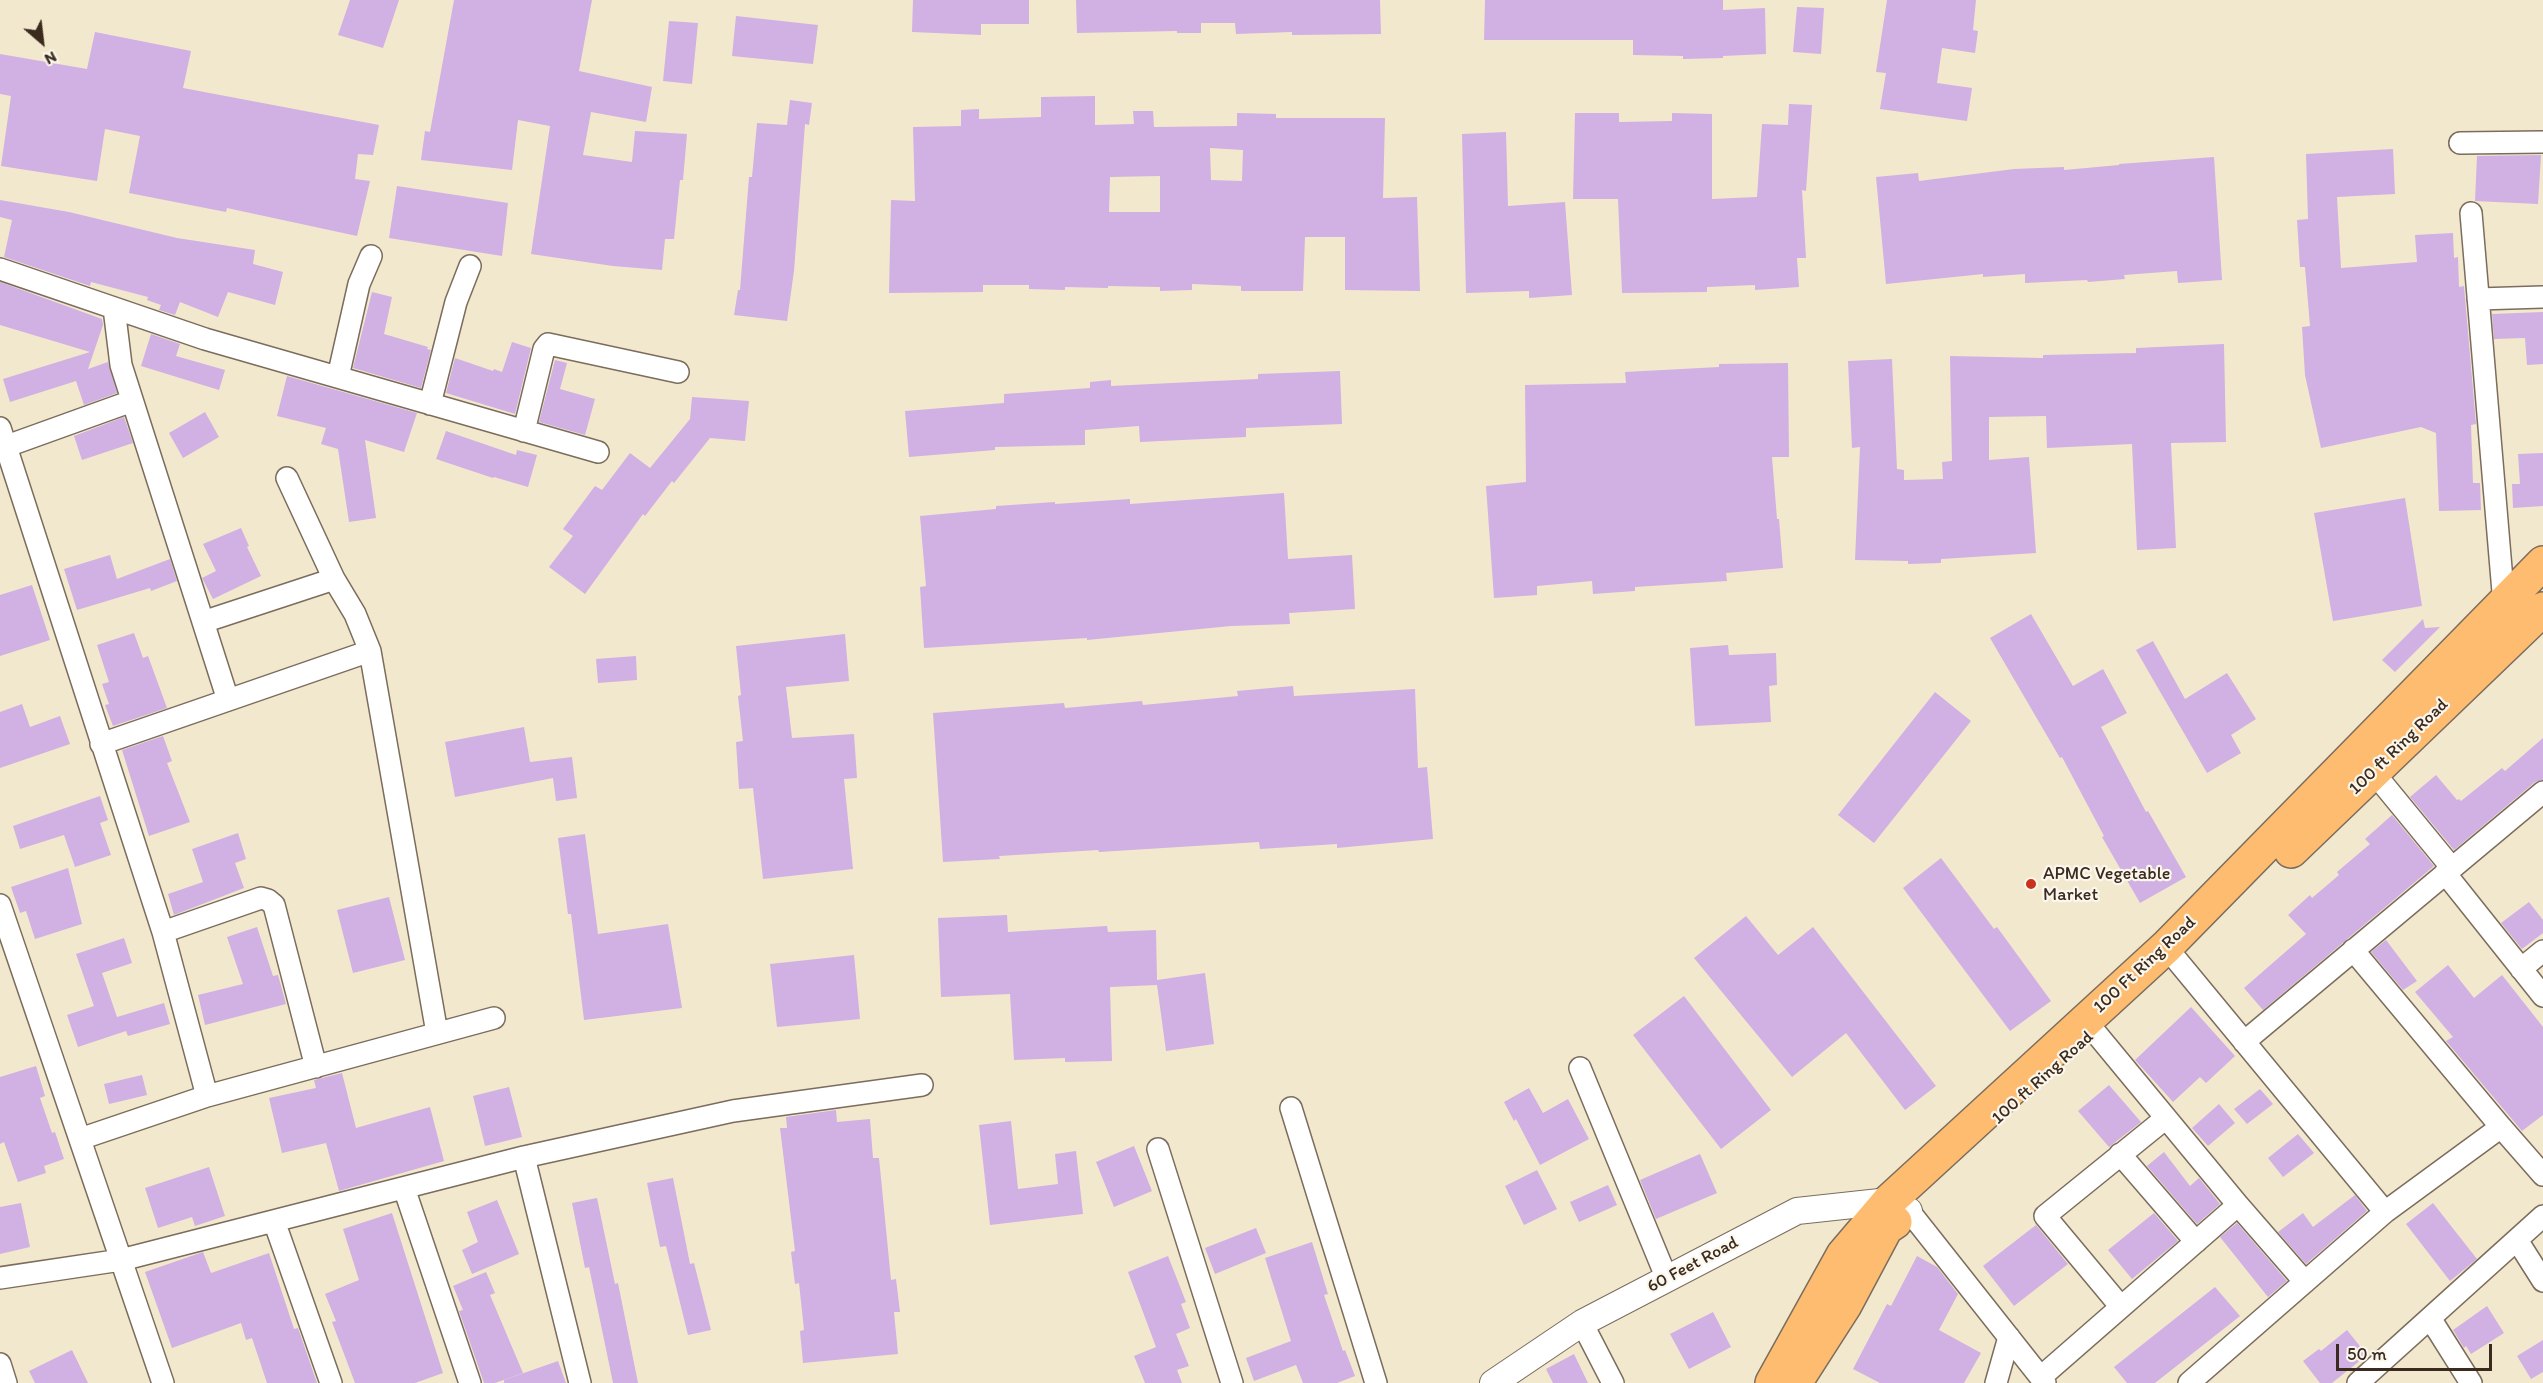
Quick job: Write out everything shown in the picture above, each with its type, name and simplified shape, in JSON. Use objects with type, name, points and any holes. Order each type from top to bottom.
[{"type":"main road","name":"100 Ft Ring Road","points":[[1772,1383],[1843,1255],[1899,1206],[2171,953],[2543,563]]},
{"type":"main road","name":"100 ft Ring Road","points":[[1795,1383],[1845,1305],[1899,1206],[1940,1173],[2095,1032],[2171,953],[2374,773],[2543,609]]},
{"type":"street","points":[[2460,143],[2543,142]]},
{"type":"street","points":[[2471,213],[2504,604]]},
{"type":"street","points":[[338,377],[359,284],[371,256]]},
{"type":"street","points":[[430,404],[456,303],[470,266]]},
{"type":"street","points":[[0,269],[205,339],[598,452]]},
{"type":"street","points":[[2478,299],[2543,297]]},
{"type":"street","points":[[114,308],[121,365],[228,700]]},
{"type":"street","points":[[524,431],[544,349],[548,344],[678,372]]},
{"type":"street","points":[[132,401],[4,437],[163,932],[207,1096]]},
{"type":"street","points":[[287,478],[334,579],[355,614],[370,651],[437,1033]]},
{"type":"street","points":[[203,622],[334,579]]},
{"type":"street","points":[[101,744],[370,651]]},
{"type":"street","points":[[2374,773],[2543,996]]},
{"type":"street","points":[[2244,1042],[2543,792]]},
{"type":"street","points":[[163,932],[261,898],[268,900],[273,905],[316,1067]]},
{"type":"street","points":[[0,905],[163,1383]]},
{"type":"street","points":[[2354,950],[2543,1175]]},
{"type":"street","points":[[2521,969],[2543,951]]},
{"type":"street","points":[[2171,953],[2385,1212]]},
{"type":"street","points":[[80,1139],[207,1096],[494,1018]]},
{"type":"street","points":[[2095,1032],[2305,1282]]},
{"type":"street","points":[[1580,1068],[1667,1279]]},
{"type":"street","points":[[0,1278],[121,1260],[524,1157],[733,1111],[922,1085]]},
{"type":"street","points":[[1290,1108],[1376,1383]]},
{"type":"street","points":[[2121,1307],[2045,1216],[2166,1118]]},
{"type":"street","points":[[2189,1383],[2385,1212],[2501,1127]]},
{"type":"street","points":[[1158,1149],[1232,1383]]},
{"type":"street","points":[[2120,1154],[2196,1242]]},
{"type":"street","points":[[524,1157],[580,1383]]},
{"type":"street","points":[[404,1188],[470,1383]]},
{"type":"street","points":[[1899,1206],[2043,1380],[2121,1307],[2238,1205]]},
{"type":"street","name":"60 Feet Road","points":[[1494,1383],[1582,1323],[1797,1211],[1899,1206]]},
{"type":"street","points":[[2358,1383],[2543,1216]]},
{"type":"street","points":[[274,1221],[331,1383]]},
{"type":"street","points":[[2517,1240],[2543,1281]]},
{"type":"street","points":[[2430,1318],[2472,1383]]},
{"type":"street","points":[[1582,1323],[1613,1383]]},
{"type":"street","points":[[1996,1383],[2009,1337]]},
{"type":"street","points":[[0,1364],[6,1383]]},
{"type":"building","points":[[350,0],[399,0],[383,48],[338,35]]},
{"type":"building","points":[[454,0],[592,0],[579,71],[652,87],[646,122],[591,112],[583,155],[632,162],[635,131],[687,134],[674,239],[665,239],[662,270],[613,266],[531,254],[550,126],[518,120],[512,170],[421,160],[425,131],[430,132]]},
{"type":"building","points":[[913,0],[1029,0],[1029,24],[981,24],[981,35],[912,32]]},
{"type":"building","points":[[1076,0],[1380,0],[1381,34],[1292,35],[1292,32],[1236,34],[1235,23],[1201,23],[1201,33],[1177,33],[1177,31],[1077,33]]},
{"type":"building","points":[[1485,0],[1723,0],[1723,10],[1765,8],[1766,54],[1683,59],[1683,56],[1633,55],[1633,40],[1484,40]]},
{"type":"building","points":[[1887,0],[1976,0],[1973,30],[1978,31],[1975,53],[1942,48],[1937,83],[1972,88],[1967,121],[1880,109],[1886,73],[1876,72]]},
{"type":"building","points":[[1797,7],[1824,8],[1821,54],[1793,52]]},
{"type":"building","points":[[736,16],[818,25],[813,64],[732,56]]},
{"type":"building","points":[[669,21],[698,23],[692,84],[663,81]]},
{"type":"building","points":[[95,32],[191,51],[183,88],[379,125],[373,155],[358,154],[355,179],[370,181],[357,236],[227,208],[226,212],[129,193],[140,136],[105,129],[97,181],[1,166],[11,96],[0,94],[0,54],[87,69]]},
{"type":"building","points":[[1095,96],[1095,125],[1134,124],[1133,111],[1153,111],[1154,127],[1237,126],[1237,113],[1276,114],[1276,118],[1385,118],[1383,198],[1417,197],[1420,291],[1345,290],[1345,237],[1305,237],[1303,291],[1241,291],[1241,286],[1192,284],[1192,290],[1160,291],[1160,287],[1065,287],[1065,290],[1029,289],[1029,285],[983,285],[983,292],[889,293],[891,200],[915,201],[913,127],[961,126],[961,110],[979,109],[979,119],[1041,117],[1041,97]],"holes":[[[1210,148],[1243,150],[1242,181],[1211,180]],[[1160,176],[1160,212],[1109,212],[1110,177]]]},
{"type":"building","points":[[790,100],[812,103],[809,125],[805,124],[794,271],[787,321],[734,315],[738,290],[740,290],[749,177],[752,177],[757,123],[787,125]]},
{"type":"building","points":[[1789,104],[1812,105],[1806,191],[1802,190],[1806,258],[1797,258],[1799,287],[1755,290],[1755,285],[1707,287],[1707,292],[1622,293],[1618,199],[1573,199],[1575,113],[1619,113],[1619,122],[1672,121],[1672,113],[1712,114],[1712,199],[1757,197],[1762,124],[1788,125]]},
{"type":"building","points":[[1506,132],[1508,206],[1565,202],[1572,295],[1529,298],[1529,291],[1466,293],[1462,134]]},
{"type":"building","points":[[2393,149],[2395,194],[2337,197],[2341,268],[2417,262],[2415,235],[2453,233],[2454,258],[2458,257],[2459,287],[2464,286],[2476,424],[2471,425],[2473,483],[2480,483],[2481,510],[2439,511],[2436,433],[2421,427],[2321,448],[2305,375],[2302,327],[2310,326],[2305,267],[2300,267],[2297,220],[2308,219],[2306,154]]},
{"type":"building","points":[[2541,155],[2538,204],[2475,201],[2477,156]]},
{"type":"building","points":[[2214,157],[2222,280],[2178,283],[2177,271],[2124,275],[2125,279],[2088,282],[2087,280],[2025,283],[2025,274],[1983,277],[1983,274],[1886,284],[1876,177],[1918,173],[1919,181],[2014,169],[2064,167],[2064,170]]},
{"type":"building","points":[[397,186],[508,203],[502,256],[389,238]]},
{"type":"building","points":[[0,200],[69,212],[177,238],[255,250],[253,264],[283,272],[275,305],[228,292],[218,317],[180,302],[175,315],[159,310],[161,305],[147,300],[148,297],[91,282],[90,286],[4,257],[12,220],[0,217]]},
{"type":"building","points":[[0,282],[102,319],[103,325],[88,369],[108,362],[117,393],[84,405],[76,381],[10,402],[3,379],[90,352],[0,325]]},
{"type":"building","points":[[372,292],[392,297],[384,334],[428,347],[427,349],[431,350],[421,388],[353,368]]},
{"type":"building","points":[[2543,312],[2543,364],[2527,365],[2525,338],[2494,339],[2492,314]]},
{"type":"building","points":[[151,334],[180,344],[176,356],[225,370],[219,390],[141,366]]},
{"type":"building","points":[[512,342],[531,348],[515,414],[446,393],[455,358],[502,372]]},
{"type":"building","points":[[2224,344],[2226,442],[2171,443],[2176,548],[2137,550],[2132,444],[2047,448],[2046,416],[1989,417],[1989,460],[2029,457],[2036,553],[1941,559],[1941,563],[1908,564],[1908,561],[1855,560],[1860,447],[1852,448],[1848,361],[1892,359],[1897,469],[1904,470],[1904,480],[1943,479],[1942,462],[1952,461],[1950,356],[2043,358],[2043,355],[2136,353],[2136,348]]},
{"type":"building","points":[[555,360],[567,363],[560,389],[595,399],[585,435],[539,422]]},
{"type":"building","points":[[1788,363],[1789,457],[1772,457],[1783,568],[1726,573],[1727,581],[1635,587],[1635,591],[1593,594],[1592,581],[1537,586],[1537,595],[1494,598],[1486,486],[1526,482],[1525,385],[1626,383],[1625,372],[1719,367],[1719,364]]},
{"type":"building","points":[[1340,371],[1342,424],[1246,428],[1246,437],[1140,442],[1139,426],[1085,430],[1085,445],[995,447],[995,450],[909,457],[905,411],[1004,403],[1004,394],[1090,388],[1090,382],[1111,380],[1111,386],[1258,379],[1258,374]]},
{"type":"building","points":[[287,376],[417,413],[404,452],[365,440],[376,518],[349,522],[338,449],[321,444],[326,428],[277,416]]},
{"type":"building","points":[[692,397],[749,401],[745,441],[710,438],[645,516],[643,514],[585,594],[549,567],[573,536],[563,529],[595,486],[602,490],[630,453],[650,468],[690,419]]},
{"type":"building","points":[[205,412],[219,437],[183,458],[169,433]]},
{"type":"building","points":[[124,417],[133,443],[82,460],[74,436]]},
{"type":"building","points":[[446,431],[516,455],[517,450],[537,455],[528,487],[436,459]]},
{"type":"building","points":[[2543,453],[2543,506],[2513,508],[2512,484],[2520,484],[2518,454]]},
{"type":"building","points":[[1284,493],[1288,559],[1352,555],[1355,609],[1289,613],[1290,624],[1231,626],[1087,640],[1087,638],[924,648],[920,587],[926,586],[920,516],[996,509],[996,506],[1055,502],[1055,504],[1130,499],[1130,504]]},
{"type":"building","points":[[2405,498],[2422,606],[2333,621],[2314,513]]},
{"type":"building","points":[[241,528],[261,576],[213,599],[202,578],[216,571],[203,544]]},
{"type":"building","points":[[110,555],[117,579],[170,559],[177,581],[151,591],[150,588],[77,610],[64,569]]},
{"type":"building","points":[[32,585],[50,640],[0,656],[0,595]]},
{"type":"building","points":[[2031,614],[2073,686],[2103,669],[2127,713],[2101,727],[2146,812],[2148,811],[2186,877],[2140,903],[2102,837],[2104,836],[2062,757],[2060,758],[1990,638]]},
{"type":"building","points":[[2423,619],[2425,628],[2440,627],[2395,672],[2382,660]]},
{"type":"building","points":[[134,633],[143,658],[148,656],[167,708],[113,726],[105,705],[109,704],[102,684],[109,682],[97,645]]},
{"type":"building","points":[[845,634],[849,681],[786,687],[792,738],[854,734],[857,778],[844,779],[853,869],[763,879],[753,788],[739,789],[736,742],[743,741],[736,646]]},
{"type":"building","points":[[2153,641],[2185,699],[2227,673],[2256,719],[2231,735],[2241,753],[2207,773],[2136,650]]},
{"type":"building","points":[[1728,645],[1729,655],[1776,653],[1777,685],[1769,686],[1771,722],[1695,726],[1690,648]]},
{"type":"building","points":[[636,656],[637,680],[598,683],[596,659]]},
{"type":"building","points":[[1293,686],[1294,696],[1415,689],[1418,768],[1427,767],[1433,839],[1337,848],[1337,844],[1260,849],[1259,842],[999,856],[1000,859],[943,862],[933,713],[1064,703],[1065,708],[1142,701],[1143,705],[1238,696],[1237,691]]},
{"type":"building","points":[[1935,692],[1971,721],[1874,843],[1838,815]]},
{"type":"building","points":[[22,704],[30,727],[60,716],[70,744],[0,768],[0,712]]},
{"type":"building","points":[[524,727],[530,762],[572,757],[577,798],[556,801],[553,778],[455,797],[445,742]]},
{"type":"building","points":[[163,736],[172,761],[167,763],[190,822],[149,836],[122,750]]},
{"type":"building","points":[[2543,738],[2543,780],[2535,782],[2454,850],[2410,797],[2436,775],[2457,800],[2461,801],[2502,768],[2505,771]]},
{"type":"building","points":[[100,796],[108,820],[100,823],[111,855],[75,867],[64,835],[20,849],[13,826]]},
{"type":"building","points":[[2392,815],[2434,866],[2263,1010],[2244,988],[2306,934],[2288,915],[2310,895],[2312,898],[2339,875],[2337,872],[2370,844],[2365,839]]},
{"type":"building","points":[[238,833],[246,859],[235,863],[244,888],[174,915],[168,894],[203,882],[192,849]]},
{"type":"building","points":[[585,834],[598,934],[668,924],[682,1008],[584,1020],[571,914],[568,914],[558,838]]},
{"type":"building","points":[[1941,858],[1994,929],[1997,927],[2051,1001],[2010,1031],[1903,888]]},
{"type":"building","points":[[68,868],[82,924],[35,939],[26,911],[20,913],[11,887]]},
{"type":"building","points":[[389,897],[405,960],[353,973],[337,910]]},
{"type":"building","points":[[2529,902],[2543,920],[2543,933],[2522,949],[2501,923]]},
{"type":"building","points":[[1007,915],[1008,932],[1107,926],[1108,932],[1156,930],[1157,980],[1205,973],[1214,1044],[1166,1051],[1157,985],[1110,987],[1112,1061],[1065,1062],[1065,1058],[1014,1060],[1010,994],[941,997],[938,918]]},
{"type":"building","points":[[1746,916],[1778,955],[1813,927],[1936,1086],[1905,1110],[1846,1033],[1792,1077],[1694,958]]},
{"type":"building","points":[[257,927],[273,976],[278,975],[286,1004],[205,1025],[198,995],[243,984],[227,937]]},
{"type":"building","points":[[124,938],[132,963],[102,973],[117,1017],[164,1003],[170,1024],[128,1036],[126,1031],[78,1047],[67,1015],[94,1006],[76,954]]},
{"type":"building","points":[[2386,940],[2417,981],[2403,990],[2371,952]]},
{"type":"building","points":[[854,955],[860,1019],[777,1027],[770,964]]},
{"type":"building","points":[[2448,965],[2474,998],[2502,975],[2543,1027],[2543,1115],[2522,1131],[2446,1041],[2453,1037],[2415,992]]},
{"type":"building","points":[[1684,996],[1771,1110],[1721,1149],[1633,1035]]},
{"type":"building","points":[[2191,1007],[2235,1056],[2206,1083],[2200,1077],[2173,1102],[2135,1060]]},
{"type":"building","points":[[36,1066],[45,1096],[40,1098],[64,1159],[44,1166],[46,1173],[18,1182],[4,1142],[0,1144],[0,1077]]},
{"type":"building","points":[[342,1073],[356,1128],[430,1107],[444,1161],[339,1191],[326,1143],[282,1153],[269,1098],[316,1088],[314,1080]]},
{"type":"building","points":[[142,1075],[147,1095],[109,1104],[104,1084]]},
{"type":"building","points":[[2109,1085],[2141,1122],[2109,1147],[2078,1111]]},
{"type":"building","points":[[509,1087],[522,1137],[485,1146],[473,1096]]},
{"type":"building","points":[[1529,1088],[1543,1113],[1568,1099],[1589,1139],[1540,1165],[1516,1119],[1514,1121],[1504,1102]]},
{"type":"building","points":[[2260,1089],[2273,1104],[2247,1124],[2234,1109]]},
{"type":"building","points":[[2219,1104],[2235,1123],[2208,1146],[2192,1128]]},
{"type":"building","points":[[836,1110],[837,1122],[870,1119],[873,1158],[879,1158],[891,1280],[896,1279],[900,1312],[894,1312],[898,1354],[803,1363],[800,1331],[804,1330],[799,1283],[795,1284],[791,1252],[795,1251],[780,1128],[787,1128],[786,1117]]},
{"type":"building","points":[[1011,1121],[1018,1189],[1058,1184],[1055,1154],[1076,1151],[1083,1214],[990,1225],[979,1125]]},
{"type":"building","points":[[2298,1134],[2314,1153],[2283,1177],[2268,1158]]},
{"type":"building","points":[[1134,1146],[1152,1191],[1114,1207],[1096,1162]]},
{"type":"building","points":[[2164,1152],[2190,1186],[2199,1178],[2220,1204],[2197,1224],[2147,1166]]},
{"type":"building","points":[[1700,1154],[1717,1193],[1656,1219],[1640,1180]]},
{"type":"building","points":[[209,1167],[225,1216],[195,1226],[192,1217],[158,1228],[145,1188]]},
{"type":"building","points":[[1537,1170],[1557,1209],[1524,1225],[1505,1186]]},
{"type":"building","points":[[673,1178],[690,1264],[694,1263],[711,1330],[688,1335],[666,1246],[660,1247],[647,1183]]},
{"type":"building","points":[[1608,1185],[1617,1205],[1579,1222],[1570,1202]]},
{"type":"building","points":[[2355,1195],[2367,1211],[2306,1264],[2278,1232],[2303,1213],[2313,1227]]},
{"type":"building","points":[[597,1198],[615,1284],[618,1283],[638,1383],[613,1383],[589,1267],[585,1268],[572,1203]]},
{"type":"building","points":[[497,1200],[519,1254],[472,1274],[462,1250],[478,1242],[467,1212]]},
{"type":"building","points":[[21,1203],[30,1247],[0,1254],[0,1207]]},
{"type":"building","points":[[2433,1203],[2477,1259],[2450,1281],[2406,1224]]},
{"type":"building","points":[[392,1213],[443,1373],[415,1383],[355,1383],[332,1322],[336,1321],[325,1294],[359,1280],[343,1229]]},
{"type":"building","points":[[2154,1213],[2178,1241],[2132,1279],[2108,1250]]},
{"type":"building","points":[[2237,1223],[2287,1281],[2268,1297],[2220,1237]]},
{"type":"building","points":[[2036,1225],[2068,1264],[2014,1306],[1983,1266]]},
{"type":"building","points":[[1256,1228],[1266,1253],[1215,1274],[1205,1248]]},
{"type":"building","points":[[1312,1242],[1328,1294],[1324,1295],[1343,1351],[1345,1350],[1355,1376],[1337,1383],[1303,1383],[1296,1365],[1254,1381],[1246,1358],[1291,1341],[1265,1258]]},
{"type":"building","points":[[203,1252],[211,1273],[269,1253],[294,1329],[298,1328],[317,1383],[267,1383],[252,1338],[246,1340],[241,1323],[172,1348],[145,1272]]},
{"type":"building","points":[[1168,1256],[1186,1302],[1181,1304],[1190,1328],[1176,1334],[1189,1366],[1177,1370],[1182,1383],[1145,1383],[1134,1356],[1156,1347],[1128,1272]]},
{"type":"building","points":[[1917,1256],[1937,1267],[1958,1294],[1939,1330],[1981,1353],[1964,1383],[1880,1383],[1853,1369],[1887,1304],[1891,1306]]},
{"type":"building","points":[[486,1272],[495,1293],[490,1295],[523,1373],[495,1383],[484,1383],[459,1311],[463,1310],[453,1286]]},
{"type":"building","points":[[2215,1287],[2240,1316],[2155,1383],[2127,1383],[2114,1367]]},
{"type":"building","points":[[2487,1306],[2504,1333],[2471,1354],[2466,1346],[2464,1348],[2453,1330]]},
{"type":"building","points":[[1713,1312],[1731,1347],[1689,1369],[1670,1334]]},
{"type":"building","points":[[2347,1330],[2367,1355],[2332,1383],[2320,1383],[2303,1361],[2319,1349],[2321,1351]]},
{"type":"building","points":[[2543,1340],[2543,1372],[2531,1379],[2517,1356]]},
{"type":"building","points":[[72,1350],[88,1383],[35,1383],[29,1371]]},
{"type":"building","points":[[1574,1354],[1588,1383],[1553,1383],[1546,1369]]},
{"type":"building","points":[[558,1361],[566,1383],[504,1383],[504,1380]]},
{"type":"place","name":"APMC Vegetable Market","points":[[2031,884]]}]
